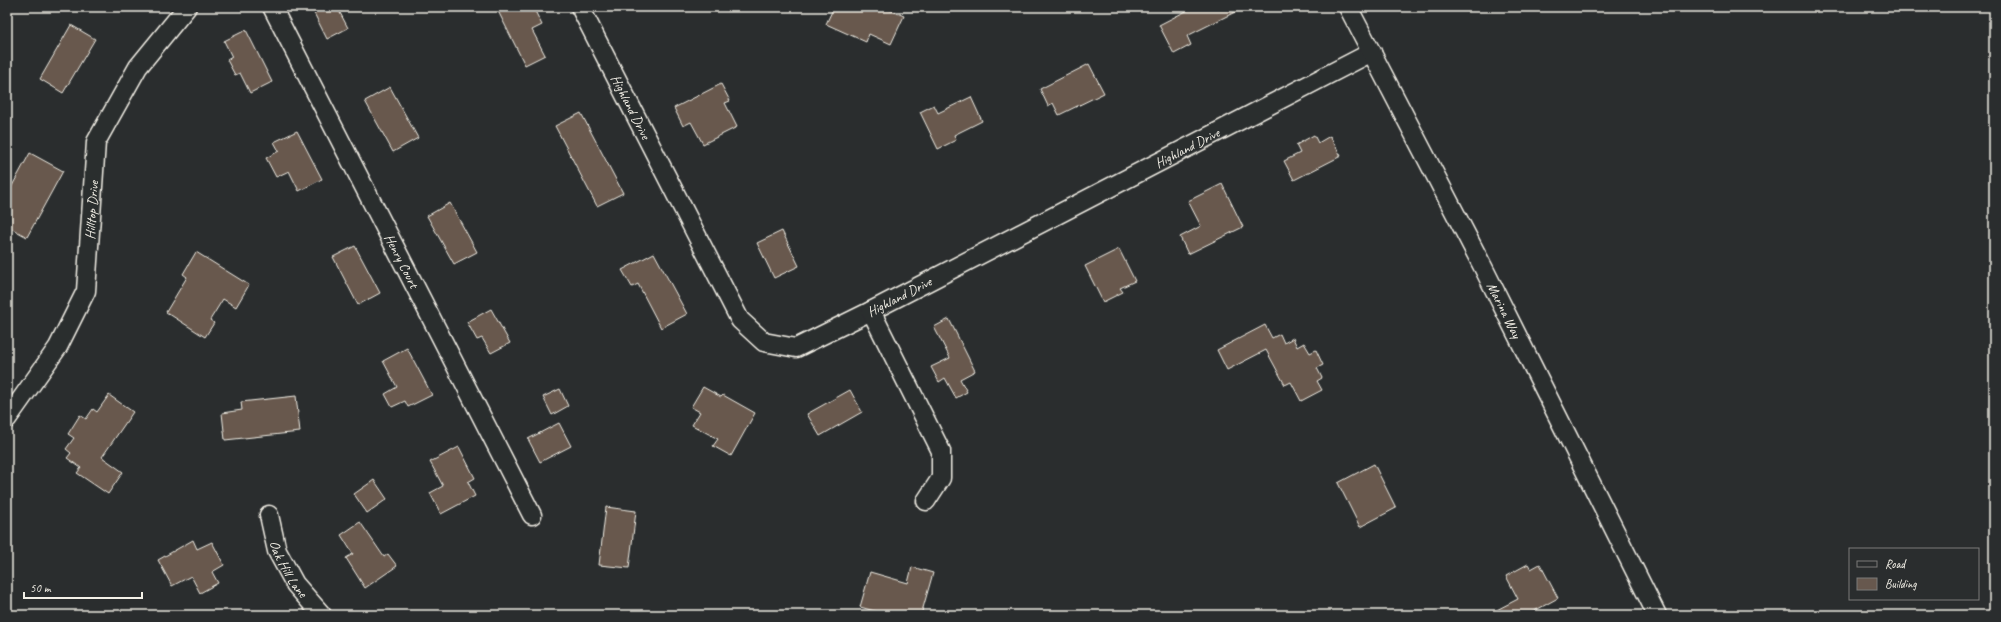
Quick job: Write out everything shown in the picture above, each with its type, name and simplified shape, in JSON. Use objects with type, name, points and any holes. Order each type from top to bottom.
[{"type":"street","name":"Hilltop Drive","points":[[7,419],[58,347],[86,291],[96,142],[138,67],[187,7]]},
{"type":"street","name":"Henry Court","points":[[272,7],[532,515]]},
{"type":"street","name":"Highland Drive","points":[[580,7],[740,320],[764,342],[796,348],[871,311],[1372,52]]},
{"type":"street","name":"Marina Way","points":[[1348,7],[1487,274],[1657,615]]},
{"type":"street","points":[[871,311],[941,451],[941,478],[926,501]]},
{"type":"street","name":"Oak Hill Lane","points":[[269,514],[277,551],[295,584],[322,615]]},
{"type":"building","points":[[311,7],[337,7],[348,28],[327,39]]},
{"type":"building","points":[[496,7],[533,7],[542,25],[532,30],[545,55],[525,65]]},
{"type":"building","points":[[834,7],[883,7],[904,16],[891,44],[869,34],[866,42],[826,24]]},
{"type":"building","points":[[1194,7],[1245,7],[1187,36],[1191,45],[1174,54],[1159,25]]},
{"type":"building","points":[[71,25],[95,39],[63,93],[40,79]]},
{"type":"building","points":[[246,30],[272,82],[250,93],[240,73],[235,75],[227,60],[232,57],[224,41]]},
{"type":"building","points":[[1089,64],[1104,93],[1059,115],[1053,103],[1048,106],[1040,89]]},
{"type":"building","points":[[721,84],[730,101],[725,103],[737,127],[703,144],[691,122],[683,126],[674,108]]},
{"type":"building","points":[[390,87],[418,138],[393,152],[365,101]]},
{"type":"building","points":[[971,97],[982,121],[954,135],[956,140],[938,149],[920,112],[934,105],[938,113]]},
{"type":"building","points":[[581,113],[623,193],[597,206],[555,126]]},
{"type":"building","points":[[297,131],[322,179],[299,191],[289,171],[276,177],[266,158],[279,151],[274,142]]},
{"type":"building","points":[[1314,135],[1318,143],[1330,136],[1341,156],[1294,180],[1284,161],[1300,153],[1296,145]]},
{"type":"building","points":[[30,153],[63,171],[27,237],[7,226],[7,195]]},
{"type":"building","points":[[1222,184],[1243,227],[1188,254],[1180,237],[1201,226],[1188,201]]},
{"type":"building","points":[[450,203],[477,252],[454,264],[427,216]]},
{"type":"building","points":[[782,231],[799,266],[774,278],[757,243]]},
{"type":"building","points":[[355,246],[380,293],[358,305],[333,257]]},
{"type":"building","points":[[1119,249],[1135,281],[1120,288],[1123,292],[1103,302],[1085,266]]},
{"type":"building","points":[[196,252],[249,285],[236,307],[223,299],[210,320],[214,323],[205,337],[166,312],[187,277],[183,274]]},
{"type":"building","points":[[654,253],[687,314],[661,328],[638,284],[632,287],[622,270]]},
{"type":"building","points":[[491,309],[510,343],[491,353],[482,338],[477,340],[467,322]]},
{"type":"building","points":[[949,319],[975,371],[960,379],[967,392],[956,398],[945,378],[939,382],[931,367],[950,358],[934,327]]},
{"type":"building","points":[[1265,325],[1272,338],[1280,334],[1284,343],[1293,338],[1297,347],[1304,343],[1310,353],[1316,350],[1323,365],[1317,368],[1322,378],[1317,381],[1322,390],[1301,401],[1291,382],[1285,385],[1266,350],[1227,370],[1217,350]]},
{"type":"building","points":[[407,348],[432,395],[408,407],[405,401],[392,407],[385,394],[397,387],[383,361]]},
{"type":"building","points":[[703,387],[721,397],[723,395],[755,413],[731,456],[713,446],[718,439],[692,425],[700,412],[691,407]]},
{"type":"building","points":[[560,389],[568,406],[552,415],[543,397]]},
{"type":"building","points":[[850,390],[862,412],[820,436],[807,414]]},
{"type":"building","points":[[109,395],[133,412],[102,457],[123,472],[108,494],[77,473],[81,468],[67,458],[71,453],[66,449],[74,438],[68,434],[80,415],[86,419],[93,409],[97,412]]},
{"type":"building","points":[[296,396],[300,432],[225,440],[222,413],[242,410],[241,402]]},
{"type":"building","points":[[559,423],[571,446],[540,462],[528,439]]},
{"type":"building","points":[[459,447],[475,478],[468,482],[475,496],[441,514],[430,493],[443,486],[430,462]]},
{"type":"building","points":[[1374,464],[1396,508],[1360,527],[1338,483]]},
{"type":"building","points":[[374,480],[387,499],[367,513],[354,494]]},
{"type":"building","points":[[606,507],[636,511],[629,568],[599,565]]},
{"type":"building","points":[[360,522],[384,557],[388,554],[397,566],[365,588],[346,558],[353,554],[341,535]]},
{"type":"building","points":[[193,540],[197,549],[212,542],[224,565],[212,572],[218,583],[200,593],[191,576],[172,586],[158,560]]},
{"type":"building","points":[[1528,564],[1531,569],[1540,564],[1558,598],[1527,615],[1487,615],[1518,599],[1506,576]]},
{"type":"building","points":[[912,567],[933,573],[921,615],[889,615],[860,607],[870,572],[908,583]]}]
